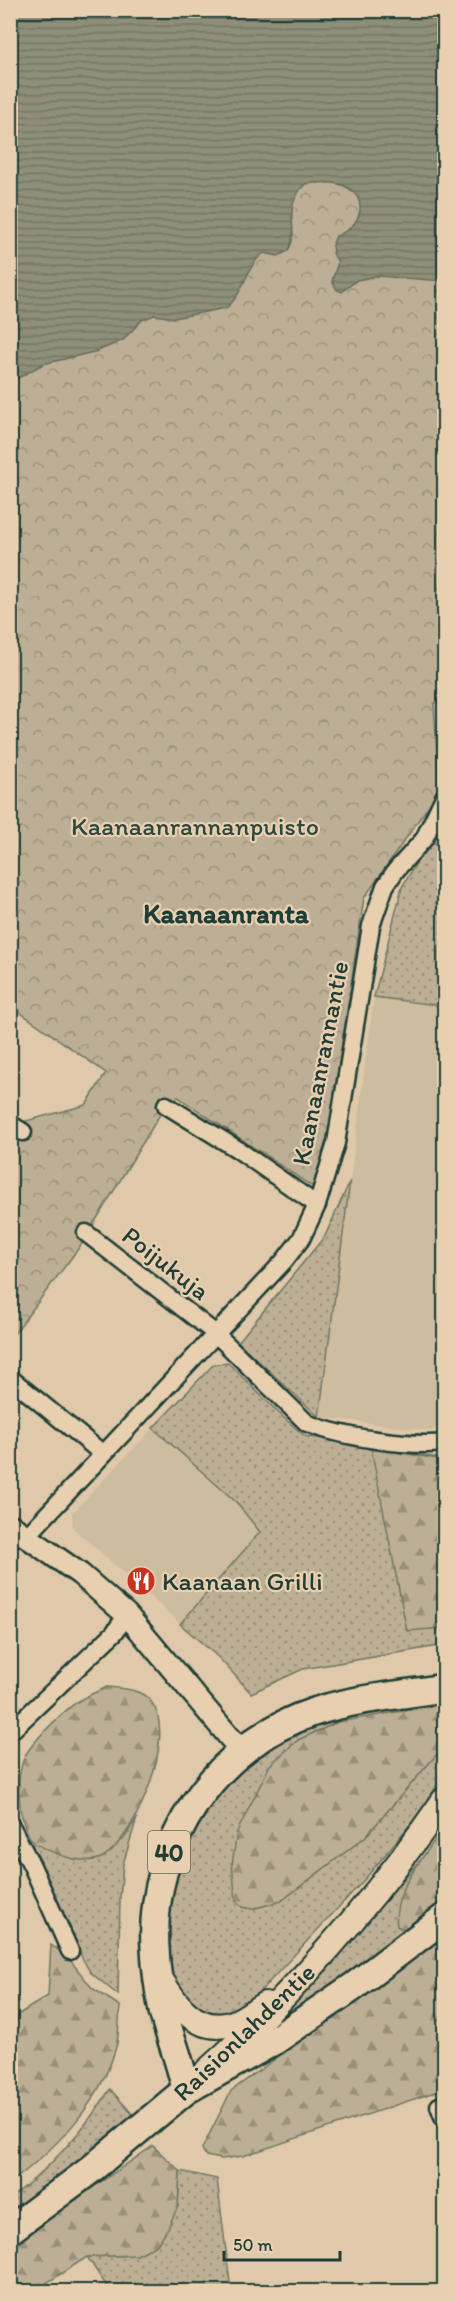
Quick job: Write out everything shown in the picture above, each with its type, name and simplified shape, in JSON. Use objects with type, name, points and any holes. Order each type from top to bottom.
[{"type":"main road","name":"40","points":[[186,2090],[164,2013],[155,1948],[158,1891],[167,1856],[192,1806],[218,1773],[242,1752],[285,1724],[339,1705],[444,1688]]},
{"type":"main road","name":"Raisionlahdentie","points":[[10,2230],[89,2171],[186,2090],[247,2035],[300,1982],[401,1860],[444,1800]]},
{"type":"main road","points":[[186,2090],[274,2041],[352,1987],[444,1918]]},
{"type":"main road","points":[[158,1974],[172,1999],[184,2012],[202,2022],[222,2025],[243,2018],[300,1982]]},
{"type":"street","name":"Kaanaanrannantie","points":[[19,1530],[103,1454],[284,1261],[301,1239],[317,1205],[336,1143],[371,926],[385,886],[424,839],[444,797]]},
{"type":"street","points":[[166,1105],[237,1149],[317,1205]]},
{"type":"street","name":"Poijukuja","points":[[86,1233],[216,1334],[307,1423],[323,1430],[404,1443],[444,1443]]},
{"type":"street","points":[[10,1378],[103,1454]]},
{"type":"street","points":[[19,1530],[80,1574],[127,1615],[242,1752]]},
{"type":"street","points":[[10,1732],[114,1633],[127,1615]]},
{"type":"street","points":[[10,1824],[32,1866],[70,1951]]},
{"type":"street","points":[[444,2105],[439,2106],[444,2119]]},
{"type":"shaded area","points":[[11,10],[444,11],[444,281],[377,276],[357,280],[342,292],[337,290],[332,281],[338,262],[332,249],[333,243],[336,236],[345,232],[357,220],[360,204],[351,190],[342,185],[305,184],[293,203],[293,234],[288,251],[278,256],[264,253],[258,258],[237,295],[226,308],[174,318],[154,315],[142,320],[123,340],[98,351],[43,364],[11,382]]},
{"type":"shaded area","points":[[444,700],[444,790],[439,791],[434,703]]},
{"type":"shaded area","points":[[374,997],[444,1006],[444,1422],[432,1431],[319,1417]]},
{"type":"shaded area","points":[[228,1363],[284,1418],[252,1666],[219,1658],[73,1528],[72,1513],[214,1364]]},
{"type":"green space","name":"Kaanaanrannanpuisto","points":[[11,11],[444,135],[444,700],[434,703],[439,791],[364,898],[329,1130],[313,1187],[178,1097],[162,1111],[81,1245],[11,1338],[11,1125],[86,1105],[106,1073],[11,1006]]},
{"type":"green space","points":[[444,816],[444,1006],[374,997],[402,887]]},
{"type":"green space","points":[[350,1181],[319,1417],[238,1342],[325,1236]]},
{"type":"green space","points":[[228,1363],[305,1436],[444,1459],[444,1645],[303,1669],[251,1693],[219,1658],[180,1624],[260,1532],[236,1502],[153,1428],[214,1364]]},
{"type":"green space","points":[[371,1448],[444,1460],[444,1628],[407,1631]]},
{"type":"green space","points":[[107,1687],[138,1692],[152,1703],[158,1719],[160,1739],[156,1761],[140,1808],[116,1846],[99,1859],[72,1859],[31,1840],[20,1808],[19,1785],[22,1764],[35,1742],[68,1709]]},
{"type":"green space","points":[[444,1704],[444,1746],[365,1837],[281,1901],[252,1909],[243,1907],[236,1901],[232,1865],[237,1832],[270,1765],[298,1740],[338,1722]]},
{"type":"green space","points":[[320,1721],[338,1722],[298,1740],[243,1907],[252,1909],[281,1901],[365,1837],[444,1746],[444,1773],[423,1809],[364,1880],[256,1996],[231,2010],[213,2012],[205,2009],[196,2005],[178,1988],[171,1968],[168,1928],[171,1893],[178,1864],[200,1818],[228,1780],[256,1754],[279,1738]]},
{"type":"green space","points":[[137,1818],[123,1864],[118,1995],[90,1972],[73,1941],[29,1838],[51,1851],[123,1840]]},
{"type":"green space","points":[[444,1827],[444,1900],[414,1925],[404,1930],[397,1926],[397,1913],[404,1887]]},
{"type":"green space","points":[[427,1853],[402,1890],[414,1925],[444,1900],[444,1909],[270,2029]]},
{"type":"green space","points":[[444,1936],[444,2089],[243,2156],[222,2159],[206,2156],[202,2149],[231,2091]]},
{"type":"green space","points":[[51,1945],[66,1955],[92,1988],[120,2006],[117,2043],[101,2084],[77,2121],[47,2153],[13,2181],[11,2179],[11,2019],[48,1996]]},
{"type":"green space","points":[[110,2089],[135,2117],[65,2173],[11,2212],[10,2198],[38,2175],[65,2148],[90,2119]]},
{"type":"green space","points":[[153,2146],[180,2171],[178,2206],[157,2245],[137,2255],[87,2257],[34,2291],[11,2291],[10,2245]]},
{"type":"green space","points":[[180,2171],[217,2179],[231,2291],[110,2291],[87,2257],[137,2255],[178,2206]]},
{"type":"place","name":"Kaanaan Grilli","points":[[141,1581]]},
{"type":"district","name":"Kaanaanranta","points":[[226,913]]}]
